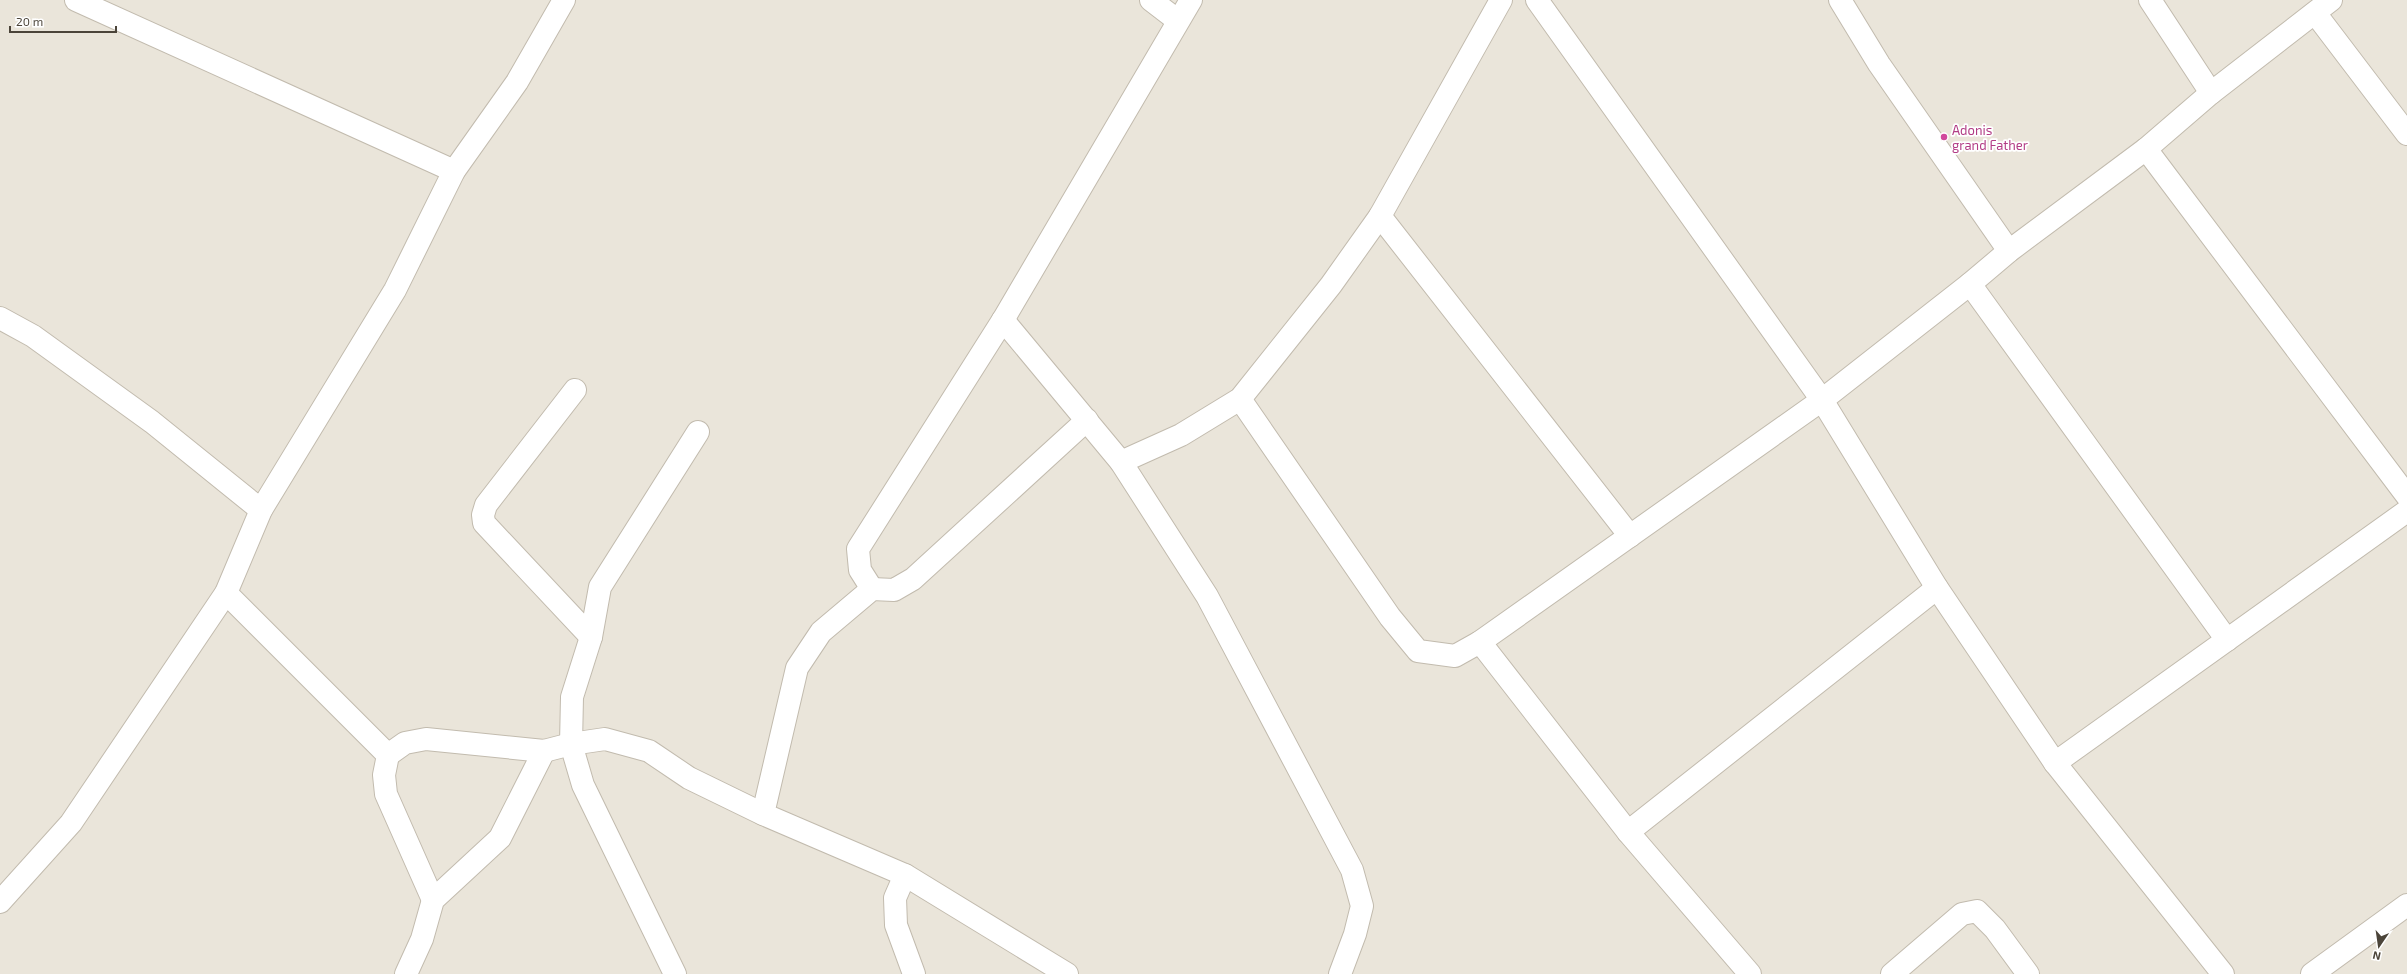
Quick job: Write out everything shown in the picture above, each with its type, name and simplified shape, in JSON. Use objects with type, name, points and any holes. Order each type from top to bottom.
[{"type":"street","points":[[76,0],[454,171]]},
{"type":"street","points":[[0,902],[71,824],[226,593],[261,510],[396,290],[454,171],[517,82],[564,0]]},
{"type":"street","points":[[1151,0],[1177,20]]},
{"type":"street","points":[[872,589],[860,570],[858,548],[1003,320],[1177,20],[1191,0]]},
{"type":"street","points":[[1121,462],[1181,435],[1240,398],[1331,285],[1380,216],[1502,0]]},
{"type":"street","points":[[1537,0],[1822,400],[1937,588],[2055,763],[2223,974]]},
{"type":"street","points":[[1840,0],[1880,64],[2009,251]]},
{"type":"street","points":[[2150,0],[2211,93]]},
{"type":"street","points":[[1240,398],[1390,617],[1418,651],[1455,656],[1480,642],[1822,400],[1970,284],[2009,251],[2146,149],[2211,93],[2323,6],[2407,134]]},
{"type":"street","points":[[2146,149],[2407,496]]},
{"type":"street","points":[[1380,216],[1630,536]]},
{"type":"street","points":[[1970,284],[2227,640]]},
{"type":"street","points":[[0,318],[33,336],[152,422],[261,510]]},
{"type":"street","points":[[1003,320],[1121,462],[1207,596],[1352,870],[1362,906],[1355,934],[1340,974]]},
{"type":"street","points":[[575,390],[486,505],[483,515],[484,523],[591,637]]},
{"type":"street","points":[[763,814],[797,668],[821,632],[872,589],[894,590],[913,579],[1087,420]]},
{"type":"street","points":[[675,974],[583,785],[571,744],[572,697],[591,637],[600,586],[698,432]]},
{"type":"street","points":[[2055,763],[2407,511]]},
{"type":"street","points":[[1628,832],[1937,588]]},
{"type":"street","points":[[226,593],[388,755]]},
{"type":"street","points":[[1480,642],[1628,832],[1750,974]]},
{"type":"street","points":[[433,900],[386,794],[384,775],[388,755],[405,743],[426,739],[544,752],[571,744],[605,739],[649,751],[689,778],[763,814],[905,875],[1067,974]]},
{"type":"street","points":[[406,974],[422,939],[433,900],[500,838],[544,752]]},
{"type":"street","points":[[905,875],[895,898],[896,925],[914,974]]},
{"type":"street","points":[[2312,974],[2407,906]]},
{"type":"street","points":[[1892,974],[1962,914],[1978,911],[1995,929],[2028,974]]},
{"type":"shaded area","points":[[0,0],[2407,0],[2407,974],[0,974]]},
{"type":"place","name":"Adonis grand Father","points":[[1944,137]]}]
